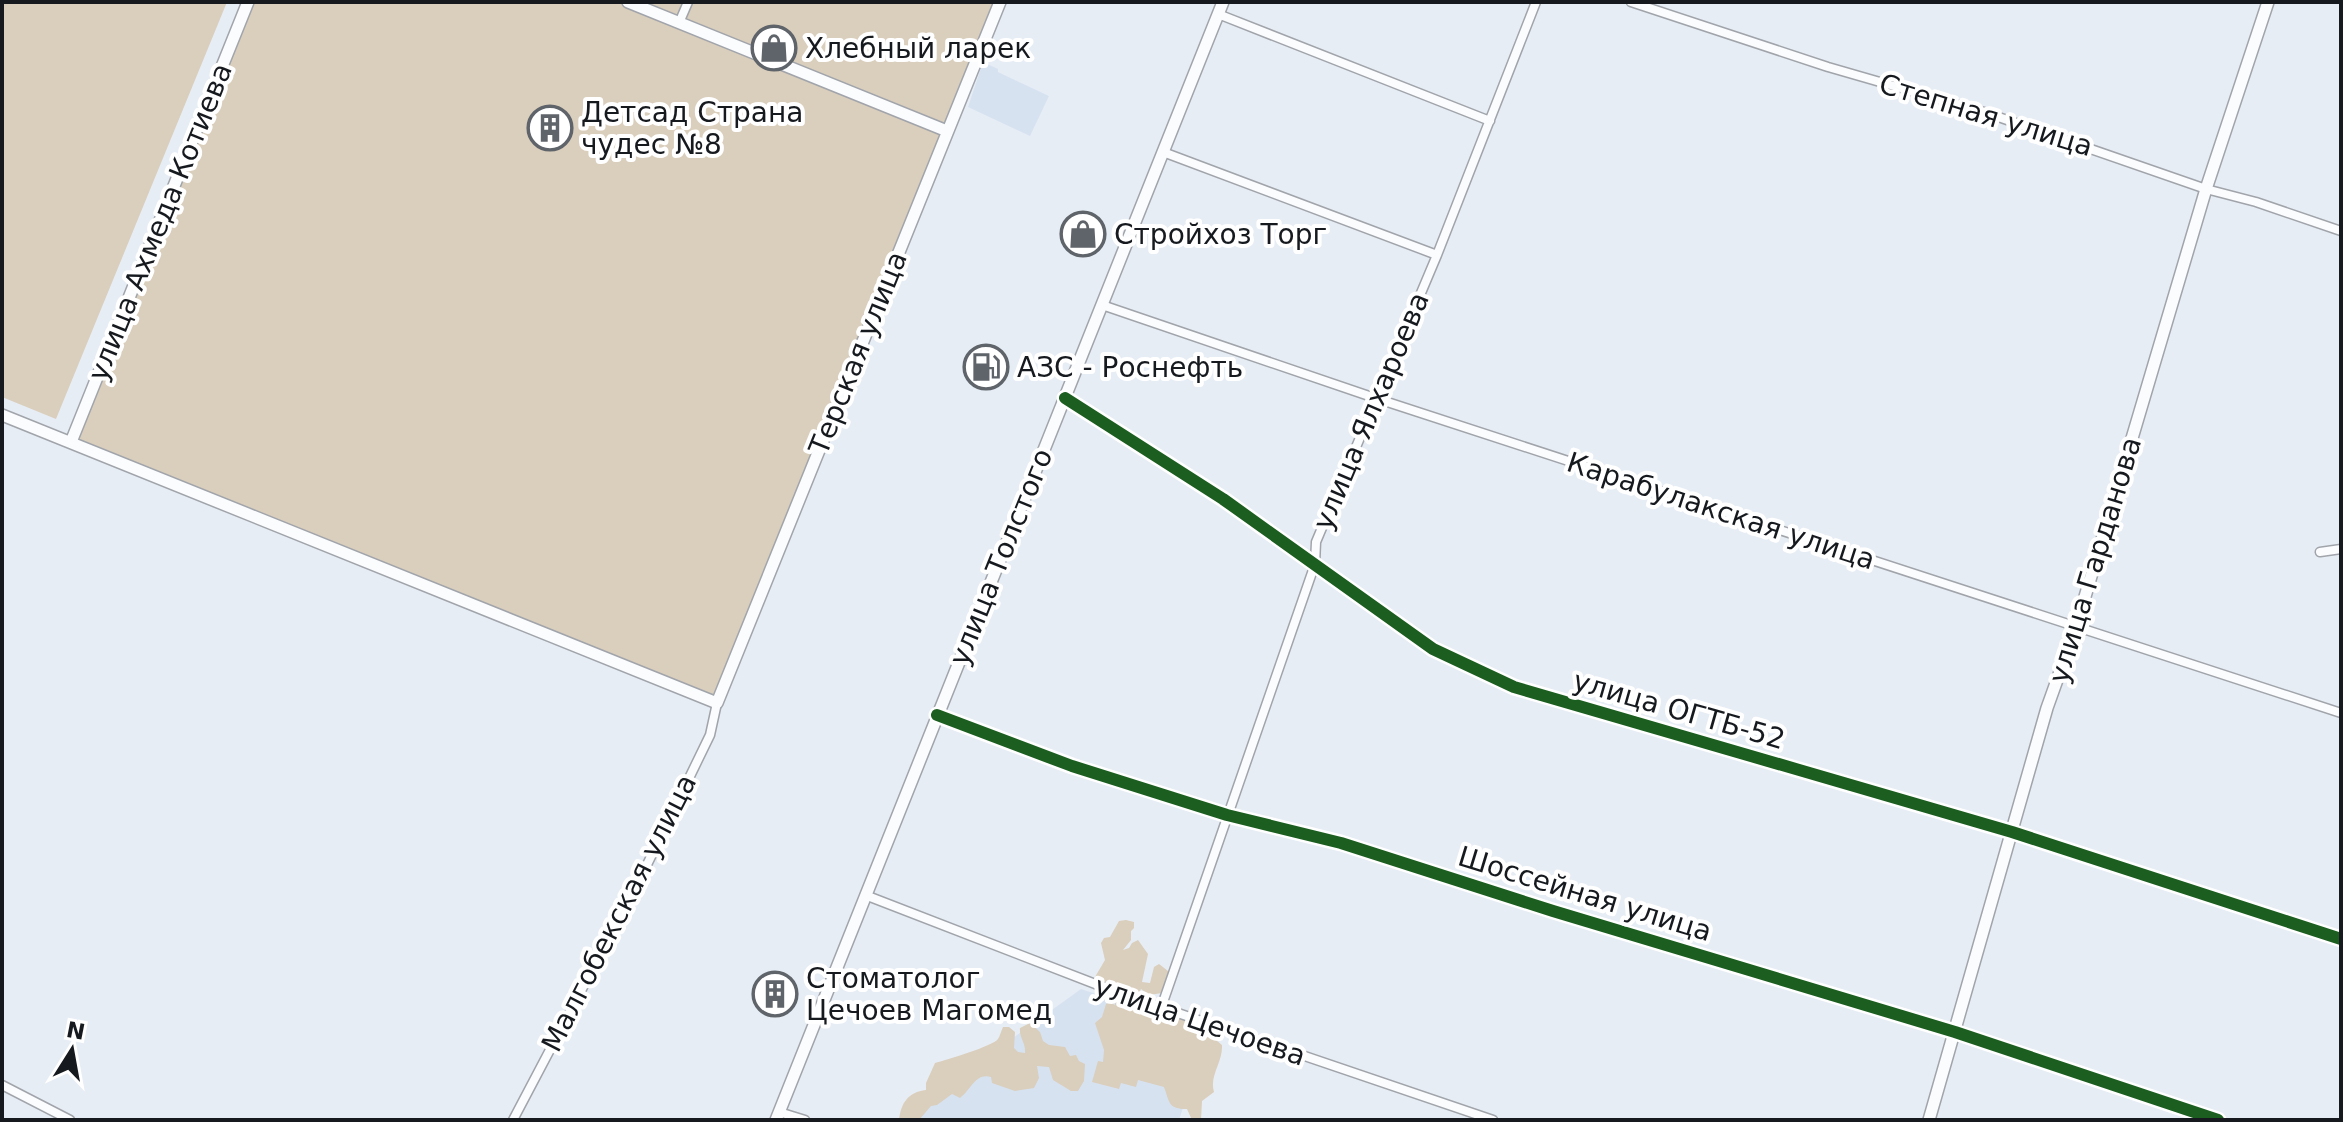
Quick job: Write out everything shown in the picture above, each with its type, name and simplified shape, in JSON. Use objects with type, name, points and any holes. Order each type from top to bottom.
[{"type":"street","name":"улица Ахмеда Котиева","points":[[71,442],[248,2]]},
{"type":"street","points":[[628,2],[947,131]]},
{"type":"street","points":[[679,23],[688,2]]},
{"type":"street","name":"Терская улица","points":[[717,703],[1000,2]]},
{"type":"street","name":"улица Толстого","points":[[777,1117],[1223,2]]},
{"type":"street","name":"улица Ялхароева","points":[[1161,1008],[1315,564],[1316,542],[1437,255],[1536,2]]},
{"type":"street","name":"Степная улица","points":[[1631,2],[1828,67],[1984,112],[2206,189],[2256,202],[2341,231]]},
{"type":"street","name":"улица Гарданова","points":[[1929,1120],[2047,708],[2076,627],[2206,189],[2268,2]]},
{"type":"street","points":[[1218,14],[1490,121]]},
{"type":"street","points":[[1163,152],[1437,255]]},
{"type":"street","name":"Карабулакская улица","points":[[1102,305],[1375,398],[2341,713]]},
{"type":"street","name":"улица ОГТБ-52","points":[[1065,398],[1223,499],[1433,649],[1514,687],[2012,832],[2341,939]]},
{"type":"street","points":[[2,415],[717,703]]},
{"type":"street","points":[[2320,552],[2341,549]]},
{"type":"street","name":"Малгобекская улица","points":[[513,1120],[642,875],[710,735],[717,703]]},
{"type":"street","name":"Шоссейная улица","points":[[937,715],[1072,766],[1227,815],[1341,843],[1553,911],[1955,1032],[2218,1120]]},
{"type":"street","name":"улица Цечоева","points":[[865,895],[1161,1008],[1493,1120]]},
{"type":"street","points":[[2,1085],[70,1120]]},
{"type":"street","points":[[777,1117],[805,1120]]},
{"type":"shaded area","points":[[2,2],[227,2],[56,419],[2,397]]},
{"type":"shaded area","points":[[248,2],[1000,2],[717,703],[71,442]]},
{"type":"shaded area","points":[[983,62],[1049,96],[1030,136],[968,107]]},
{"type":"shaded area","points":[[1119,921],[1134,922],[1134,928],[1131,940],[1123,950],[1138,940],[1148,954],[1142,982],[1150,983],[1154,967],[1159,964],[1168,971],[1169,979],[1162,993],[1149,995],[1141,989],[1139,993],[1196,1018],[1205,1038],[1211,1036],[1222,1045],[1213,1080],[1214,1092],[1202,1101],[1201,1120],[1192,1120],[1187,1109],[1173,1106],[1164,1087],[1138,1080],[1136,1087],[1121,1083],[1119,1089],[1092,1082],[1098,1061],[1103,1062],[1104,1050],[1095,1023],[1102,1017],[1106,1004],[1115,1005],[1116,999],[1110,993],[1097,989],[1095,977],[1105,960],[1101,943],[1104,938],[1110,937]]},
{"type":"shaded area","points":[[1081,989],[1208,1031],[1179,1120],[913,1120],[917,1107]]},
{"type":"shaded area","points":[[1030,1023],[1040,1032],[1043,1041],[1065,1047],[1070,1056],[1076,1055],[1085,1064],[1084,1081],[1078,1091],[1071,1091],[1053,1080],[1049,1067],[1037,1066],[1039,1078],[1034,1088],[1015,1091],[992,1083],[991,1077],[981,1077],[960,1098],[952,1094],[931,1106],[919,1120],[899,1120],[906,1099],[926,1090],[935,1063],[994,1042],[1003,1027],[1015,1032],[1014,1048],[1025,1053],[1020,1028]]},
{"type":"cycle path","points":[[1065,398],[1223,499],[1433,649],[1514,687],[2012,832],[2341,939]]},
{"type":"cycle path","points":[[937,715],[1072,766],[1227,815],[1341,843],[1553,911],[1955,1032],[2218,1120]]},
{"type":"place","name":"Хлебный ларек","points":[[774,48]]},
{"type":"place","name":"Детсад Страна чудес №8","points":[[550,128]]},
{"type":"place","name":"Стройхоз Торг","points":[[1083,234]]},
{"type":"place","name":"АЗС - Роснефть","points":[[986,367]]},
{"type":"place","name":"Стоматолог Цечоев Магомед","points":[[775,994]]}]
